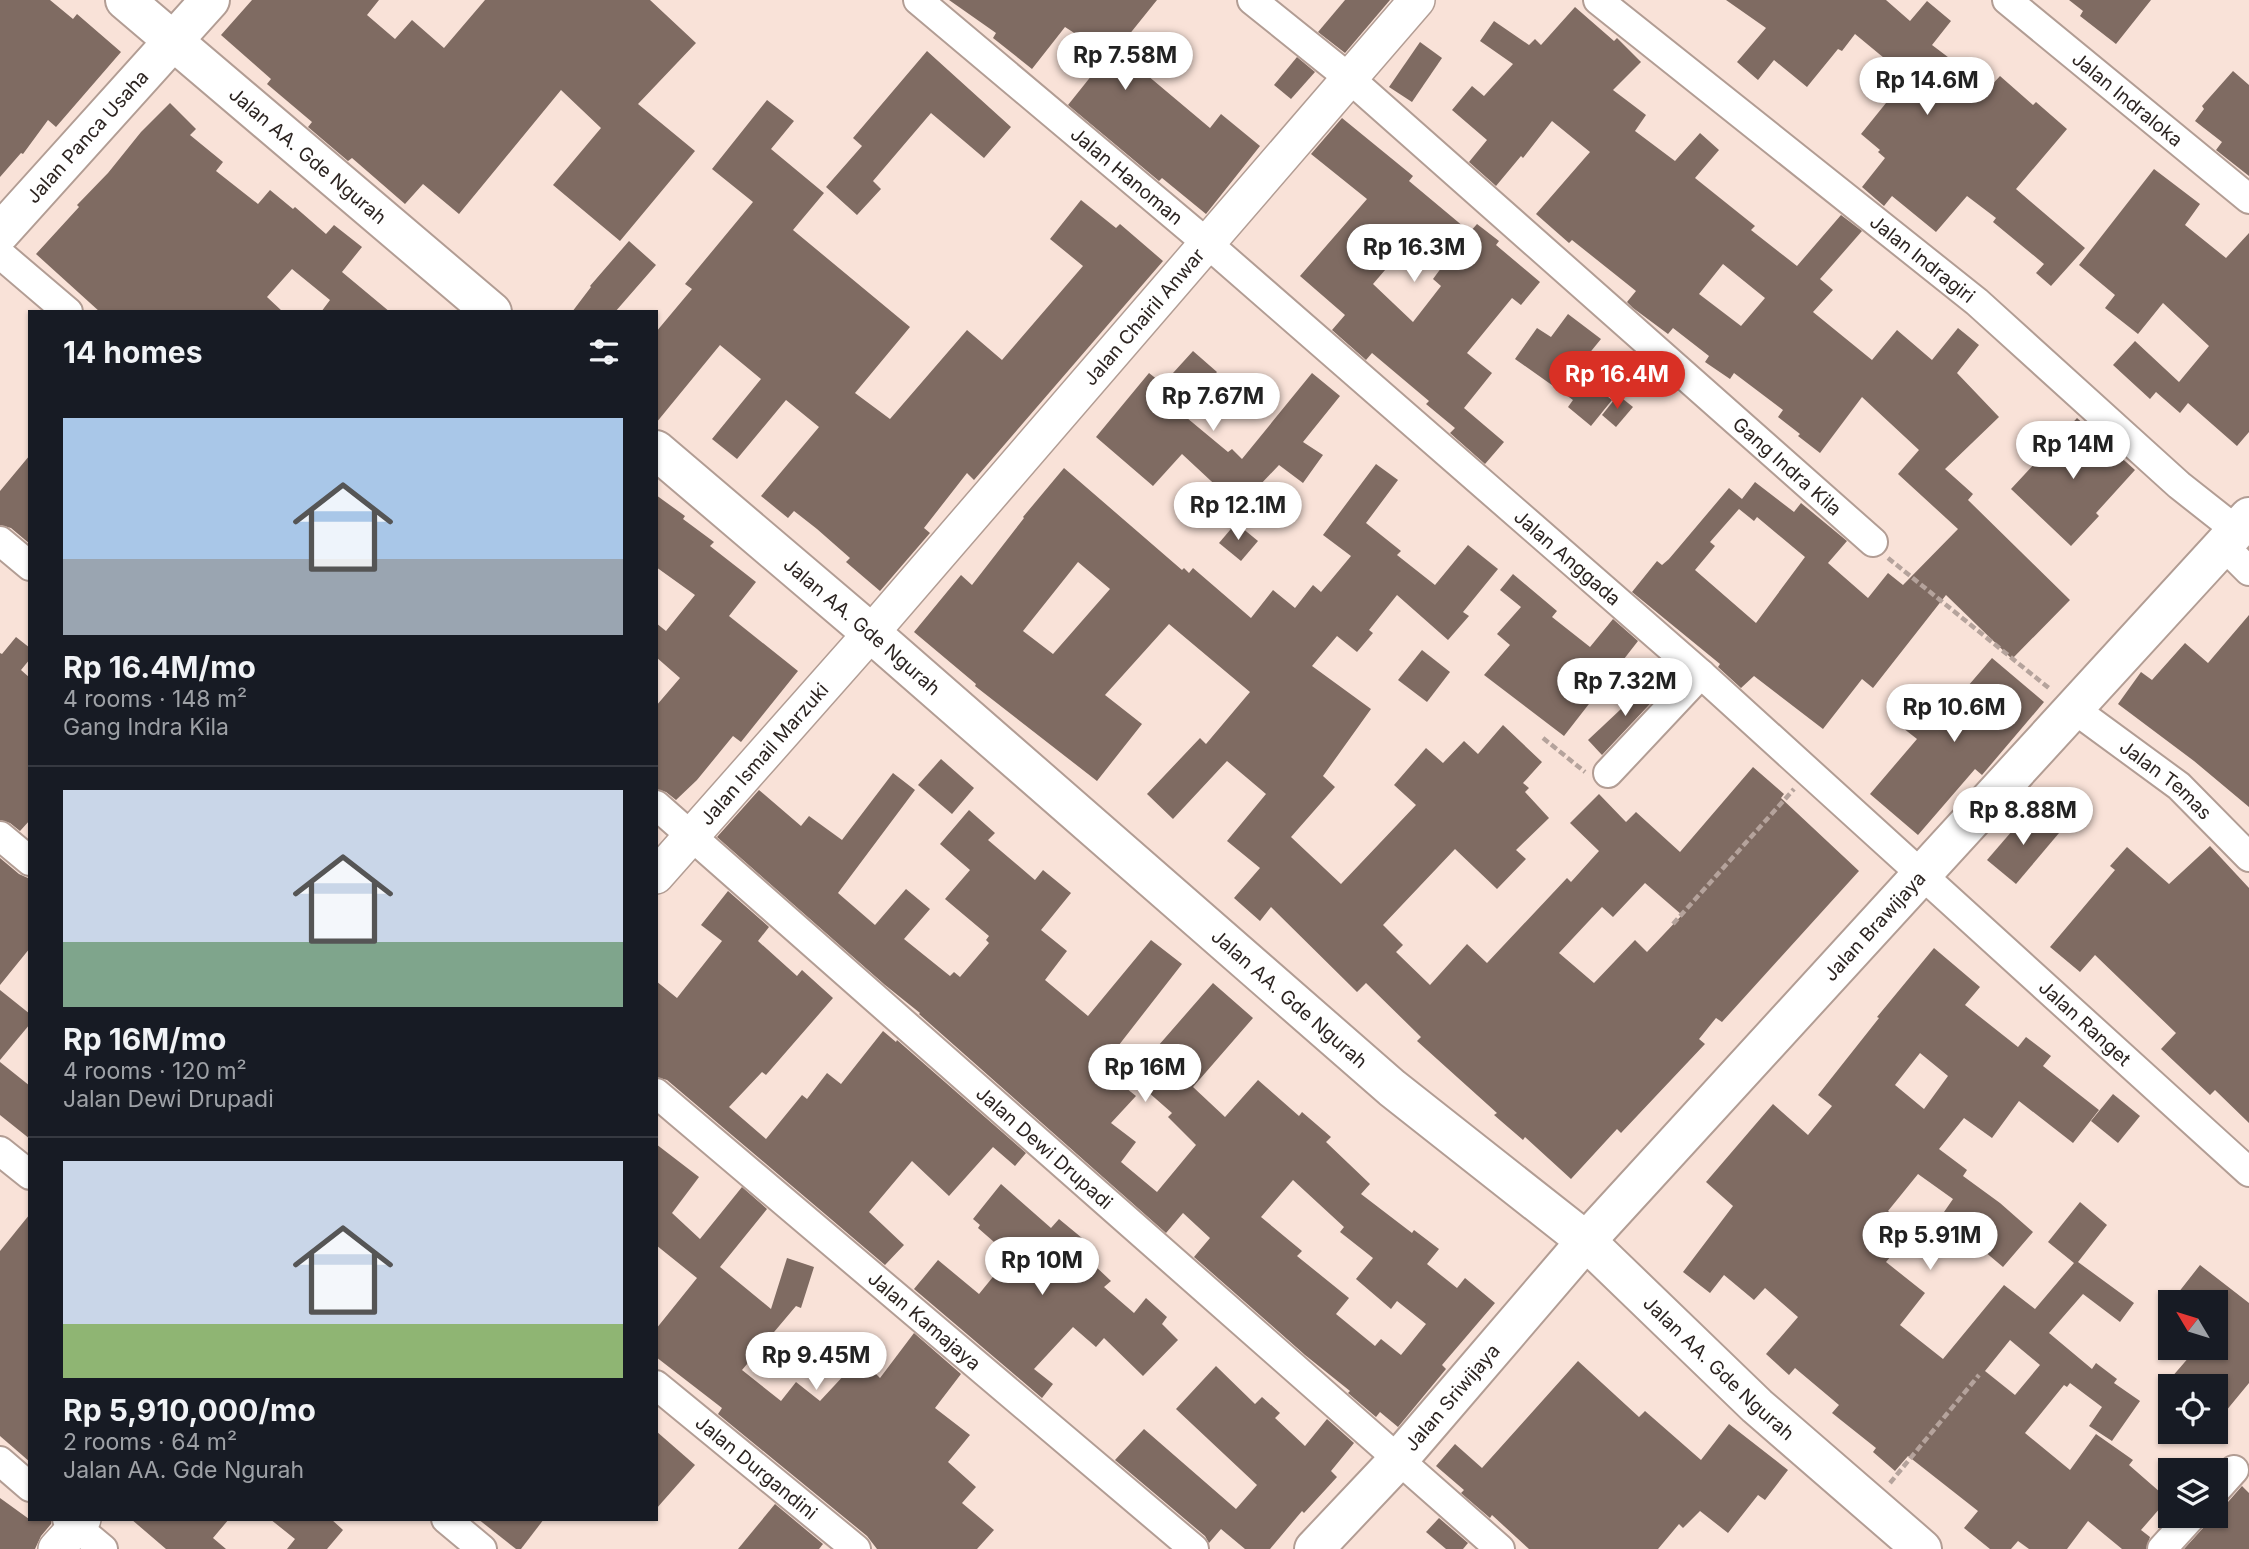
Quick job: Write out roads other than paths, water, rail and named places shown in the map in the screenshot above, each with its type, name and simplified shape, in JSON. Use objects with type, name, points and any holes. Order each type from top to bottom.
[{"type":"main road","name":"Jalan AA. Gde Ngurah","points":[[125,0],[490,310]]},
{"type":"main road","name":"Jalan Panca Usaha","points":[[0,233],[210,0]]},
{"type":"main road","name":"Jalan AA. Gde Ngurah","points":[[658,452],[871,633],[1392,1087],[1586,1241],[1757,1406],[1922,1549]]},
{"type":"main road","name":"Jalan Brawijaya","points":[[1586,1241],[2074,709],[2239,541]]},
{"type":"main road","name":"Jalan Sriwijaya","points":[[1314,1549],[1399,1459],[1586,1241]]},
{"type":"street","name":"Jalan Hanoman","points":[[918,0],[1208,244]]},
{"type":"street","name":"Gang Indra Kila","points":[[1252,0],[1349,78],[1873,542]]},
{"type":"street","name":"Jalan Chairil Anwar","points":[[871,633],[1417,0]]},
{"type":"street","name":"Jalan Indragiri","points":[[1598,0],[1977,302],[2239,541]]},
{"type":"street","name":"Jalan Indraloka","points":[[2007,0],[2249,199]]},
{"type":"street","name":"Jalan Anggada","points":[[1208,244],[1701,674],[1923,874]]},
{"type":"street","points":[[0,254],[66,310]]},
{"type":"street","points":[[0,541],[28,564]]},
{"type":"street","name":"Jalan Ismail Marzuki","points":[[658,874],[871,633]]},
{"type":"street","points":[[1608,773],[1701,674]]},
{"type":"street","name":"Jalan Temas","points":[[2074,709],[2179,786],[2249,857]]},
{"type":"street","name":"Jalan Dewi Drupadi","points":[[658,807],[1500,1549]]},
{"type":"street","points":[[0,836],[28,859]]},
{"type":"street","name":"Jalan Ranget","points":[[1923,874],[2249,1172]]},
{"type":"street","name":"Jalan Kamajaya","points":[[658,1095],[1194,1549]]},
{"type":"street","points":[[0,1151],[28,1173]]},
{"type":"street","name":"Jalan Durgandini","points":[[658,1387],[856,1549]]},
{"type":"street","points":[[0,1461],[28,1485]]},
{"type":"street","points":[[448,1521],[482,1549]]},
{"type":"street","points":[[70,1528],[103,1549]]},
{"type":"street","points":[[2162,1549],[2181,1528]]}]
